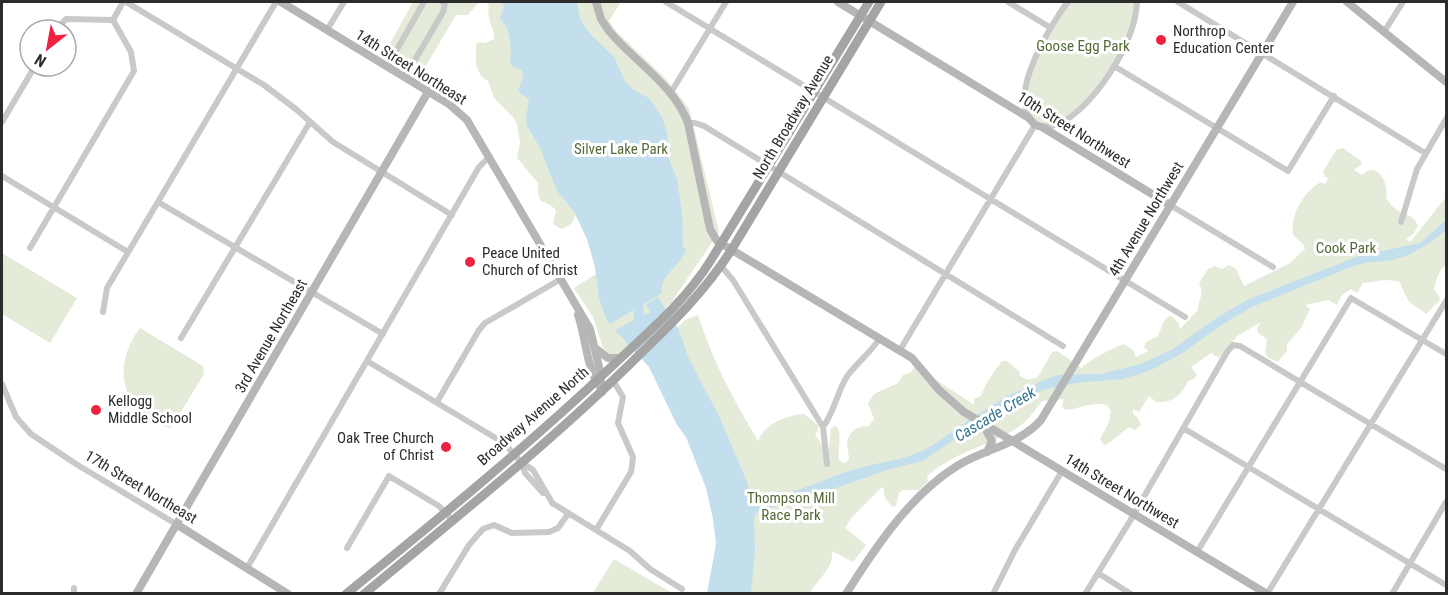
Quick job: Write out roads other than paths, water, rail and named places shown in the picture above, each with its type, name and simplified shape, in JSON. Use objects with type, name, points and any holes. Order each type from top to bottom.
[{"type":"main road","name":"North Broadway Avenue","points":[[820,93],[869,2]]},
{"type":"main road","name":"North Broadway Avenue","points":[[732,249],[774,169],[820,93],[881,2]]},
{"type":"main road","name":"North Broadway Avenue","points":[[721,243],[774,169]]},
{"type":"main road","name":"Broadway Avenue North","points":[[364,594],[614,382],[678,310],[721,243]]},
{"type":"main road","name":"Broadway Avenue North","points":[[346,594],[515,453],[623,357],[703,291],[732,249]]},
{"type":"street","points":[[113,20],[125,2],[273,91],[333,142],[452,215]]},
{"type":"street","points":[[103,312],[105,293],[276,2]]},
{"type":"street","name":"14th Street Northeast","points":[[281,2],[428,92],[464,117],[590,329],[602,392]]},
{"type":"street","points":[[327,30],[344,2]]},
{"type":"street","points":[[387,67],[424,2]]},
{"type":"street","points":[[405,78],[443,12],[445,4],[442,2]]},
{"type":"street","points":[[596,2],[601,19],[609,31],[681,108],[688,123],[710,229],[713,236],[721,243]]},
{"type":"street","points":[[666,2],[820,93],[1185,317]]},
{"type":"street","points":[[670,94],[726,2]]},
{"type":"street","name":"10th Street Northwest","points":[[838,2],[1273,267]]},
{"type":"street","points":[[1008,2],[1051,28]]},
{"type":"street","points":[[1036,123],[1024,105],[1025,91],[1035,58],[1068,2]]},
{"type":"street","points":[[1036,123],[1064,122],[1091,97],[1114,66],[1130,33],[1137,11],[1137,2]]},
{"type":"street","points":[[1178,2],[1425,153]]},
{"type":"street","name":"4th Avenue Northwest","points":[[846,594],[875,549],[925,492],[960,464],[1030,432],[1041,420],[1293,2]]},
{"type":"street","points":[[1347,2],[1446,82]]},
{"type":"street","points":[[1384,32],[1403,2]]},
{"type":"street","points":[[78,19],[113,20]]},
{"type":"street","points":[[30,248],[134,71],[130,52],[113,20]]},
{"type":"street","points":[[1114,66],[1288,171],[1334,96]]},
{"type":"street","points":[[2,122],[28,78]]},
{"type":"street","name":"3rd Avenue Northeast","points":[[136,594],[428,92]]},
{"type":"street","points":[[1401,222],[1411,183],[1425,153],[1446,119]]},
{"type":"street","points":[[181,338],[310,122]]},
{"type":"street","points":[[688,123],[704,126],[1063,345]]},
{"type":"street","points":[[900,350],[1036,123]]},
{"type":"street","points":[[247,568],[479,167],[489,157]]},
{"type":"street","points":[[2,176],[128,252]]},
{"type":"street","points":[[158,202],[383,334]]},
{"type":"street","name":"14th Street Northwest","points":[[721,243],[912,358],[939,390],[964,412],[1267,594]]},
{"type":"street","points":[[721,266],[733,280],[823,427],[827,464]]},
{"type":"street","points":[[437,402],[479,330],[485,324],[561,279]]},
{"type":"street","points":[[1197,552],[1351,298],[1446,354]]},
{"type":"street","points":[[1267,594],[1446,301]]},
{"type":"street","name":"14th Street Northeast","points":[[574,303],[591,367],[599,379]]},
{"type":"street","points":[[823,427],[830,417],[849,374],[880,338]]},
{"type":"street","points":[[1085,594],[1233,345],[1240,345],[1446,470]]},
{"type":"street","points":[[595,348],[605,357],[612,359],[623,357]]},
{"type":"street","points":[[367,362],[504,443],[515,453],[537,488],[553,504],[630,551],[650,569],[682,589]]},
{"type":"street","points":[[596,530],[630,472],[633,460],[618,423],[623,397],[614,382]]},
{"type":"street","name":"17th Street Northeast","points":[[2,384],[16,417],[31,434],[288,594]]},
{"type":"street","points":[[980,422],[988,431],[992,441],[985,453]]},
{"type":"street","points":[[1183,428],[1446,585]]},
{"type":"street","points":[[521,462],[536,474],[553,504]]},
{"type":"street","points":[[993,594],[1015,550],[1062,471]]},
{"type":"street","points":[[347,548],[389,476],[445,512],[452,520]]},
{"type":"street","points":[[1392,594],[1446,502]]},
{"type":"street","points":[[439,594],[469,545],[483,528],[494,525],[512,533],[549,532],[558,528],[567,514]]},
{"type":"street","points":[[1098,573],[1131,594]]},
{"type":"water","name":"Silver Lake Park","points":[[502,2],[577,2],[581,21],[590,34],[614,57],[626,83],[649,98],[662,117],[667,133],[668,157],[677,179],[682,212],[683,246],[686,250],[664,281],[662,293],[610,324],[599,298],[595,267],[587,239],[574,211],[557,191],[540,148],[527,126],[529,100],[518,91],[524,75],[521,69],[514,67],[511,63],[508,31],[500,18],[504,7]]},
{"type":"water","name":"Cascade Creek","points":[[1446,220],[1446,230],[1414,252],[1391,260],[1353,266],[1252,307],[1220,326],[1181,354],[1149,371],[1123,379],[1076,383],[1043,390],[966,431],[923,461],[890,469],[805,499],[758,511],[754,517],[755,552],[751,593],[707,593],[716,544],[706,488],[686,437],[677,425],[649,367],[615,330],[650,312],[646,304],[658,297],[678,328],[689,359],[720,418],[747,482],[750,495],[773,496],[803,488],[845,472],[922,451],[1007,396],[1057,375],[1101,374],[1141,364],[1171,350],[1221,315],[1249,299],[1359,256],[1420,243]]},
{"type":"waterway","points":[[638,294],[639,318],[647,330]]},
{"type":"place","name":"Northrop Education Center","points":[[1161,40]]},
{"type":"place","name":"Peace United Church of Christ","points":[[470,262]]},
{"type":"place","name":"Kellogg Middle School","points":[[96,410]]},
{"type":"place","name":"Oak Tree Church of Christ","points":[[446,447]]},
{"type":"park label","name":"Goose Egg Park","points":[[1083,46]]},
{"type":"park label","name":"Cook Park","points":[[1346,248]]},
{"type":"park label","name":"Thompson Mill Race Park","points":[[791,506]]}]
